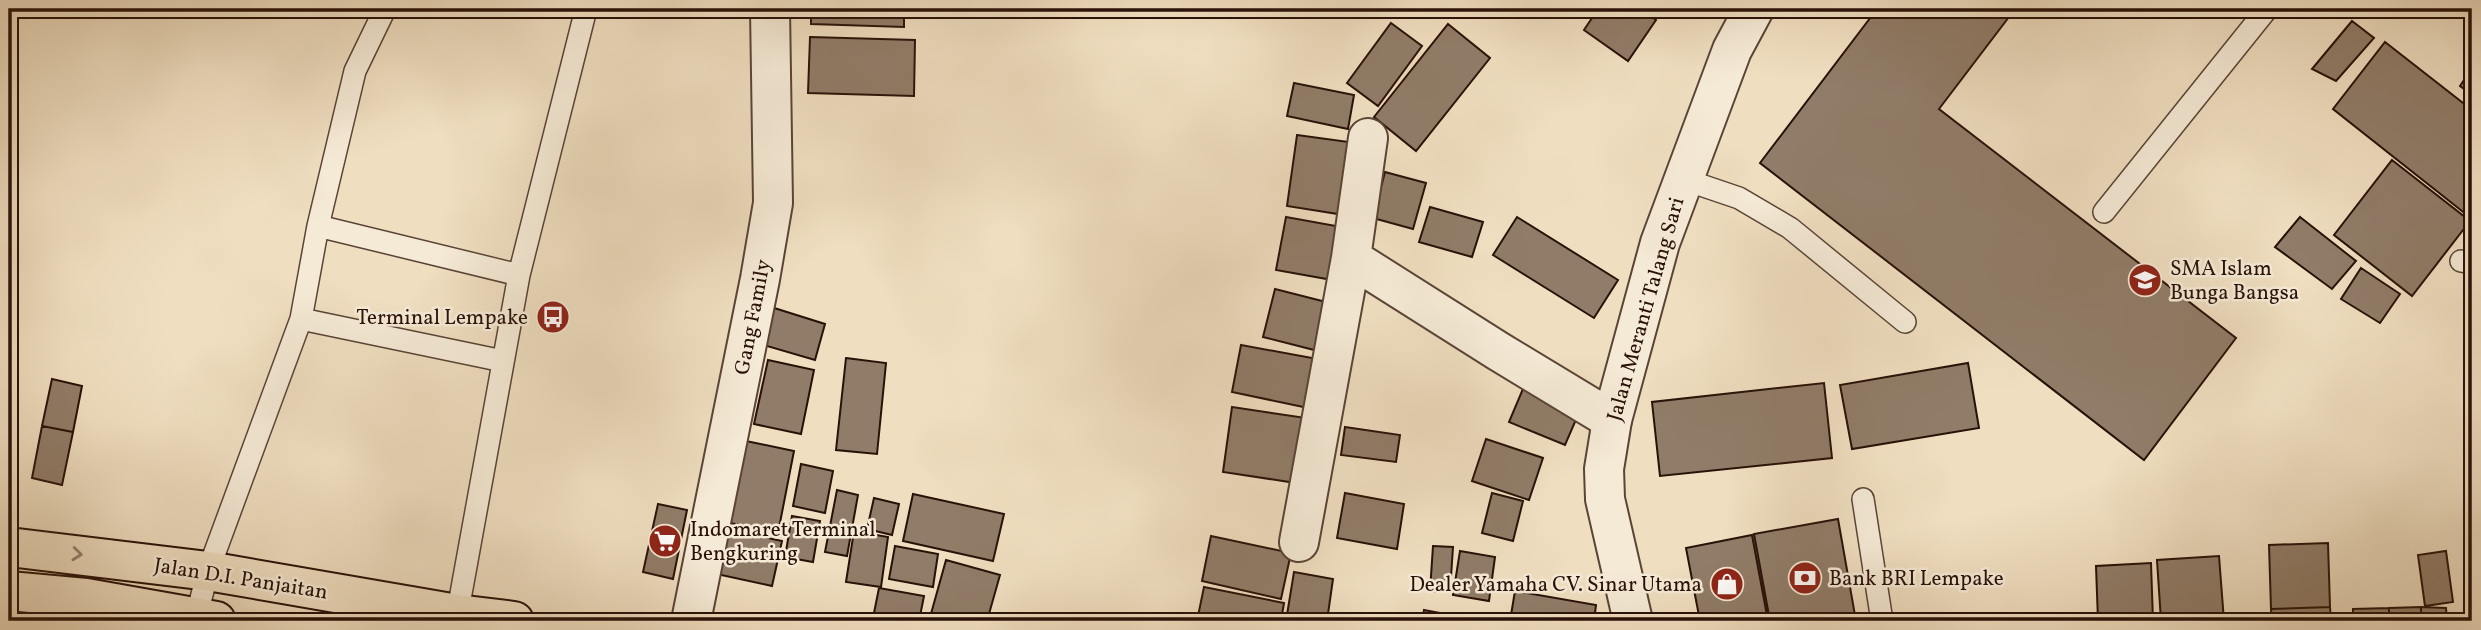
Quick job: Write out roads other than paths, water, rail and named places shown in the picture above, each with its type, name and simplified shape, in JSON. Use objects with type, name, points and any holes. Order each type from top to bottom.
[{"type":"highway","name":"Jalan D.I. Panjaitan","points":[[9,547],[208,571],[456,618],[514,621]]},
{"type":"highway","points":[[9,591],[86,598],[206,620]]},
{"type":"street","name":"Gang Family","points":[[691,621],[773,203],[770,9]]},
{"type":"street","name":"Jalan Meranti Talang Sari","points":[[1633,621],[1605,499],[1604,469],[1612,420],[1660,243],[1732,50],[1754,9]]},
{"type":"street","points":[[1299,542],[1352,258],[1368,138]]},
{"type":"street","points":[[1352,258],[1497,351],[1612,420]]},
{"type":"lane","points":[[206,620],[208,571],[301,319],[318,226],[355,71],[385,9]]},
{"type":"lane","points":[[456,618],[519,275],[586,9]]},
{"type":"lane","points":[[2104,212],[2267,9]]},
{"type":"lane","points":[[1683,180],[1739,198],[1790,228],[1905,322]]},
{"type":"lane","points":[[318,226],[519,275]]},
{"type":"lane","points":[[301,319],[503,360]]},
{"type":"lane","points":[[1863,499],[1882,621]]},
{"type":"place","name":"SMA Islam Bunga Bangsa","points":[[2145,280]]},
{"type":"place","name":"Terminal Lempake","points":[[553,317]]},
{"type":"place","name":"Indomaret Terminal Bengkuring","points":[[665,541]]},
{"type":"place","name":"Bank BRI Lempake","points":[[1805,578]]},
{"type":"place","name":"Dealer Yamaha CV. Sinar Utama","points":[[1727,584]]}]
